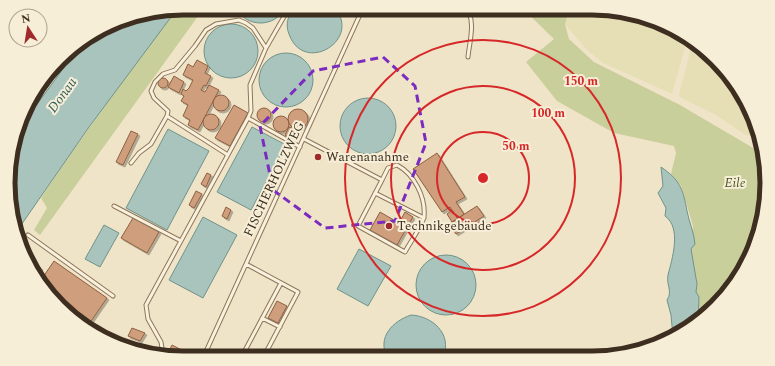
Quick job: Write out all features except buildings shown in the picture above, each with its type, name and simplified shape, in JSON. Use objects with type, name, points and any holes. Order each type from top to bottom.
[{"type":"lane","points":[[162,350],[161,342],[148,319],[146,305],[248,118],[251,111],[250,85],[266,48],[285,15]]},
{"type":"lane","name":"FISCHERHOLZWEG","points":[[207,351],[360,15]]},
{"type":"lane","points":[[468,57],[472,21],[470,15]]},
{"type":"lane","points":[[131,163],[139,153],[150,144],[167,116],[168,111],[154,98],[151,91],[155,82],[163,74],[175,70],[206,30],[216,24],[239,20],[253,28],[266,48]]},
{"type":"lane","points":[[167,116],[228,155]]},
{"type":"lane","points":[[248,118],[300,147]]},
{"type":"lane","points":[[304,139],[382,180]]},
{"type":"lane","points":[[397,165],[405,170],[422,196],[424,218],[405,252],[358,226],[382,180],[388,168],[397,165]]},
{"type":"lane","points":[[375,193],[424,218]]},
{"type":"lane","points":[[114,206],[181,240]]},
{"type":"lane","points":[[28,235],[113,296]]},
{"type":"lane","points":[[246,264],[298,292],[267,351]]},
{"type":"lane","points":[[245,351],[281,283]]},
{"type":"lane","points":[[262,318],[280,327]]},
{"type":"highlighted area","points":[[383,57],[415,86],[426,143],[395,221],[325,228],[273,190],[260,126],[313,71]]},
{"type":"shaded area","points":[[568,15],[614,16],[646,24],[666,32],[685,43],[672,94],[603,63],[587,50],[565,24]]},
{"type":"shaded area","points":[[691,48],[711,64],[732,90],[743,109],[753,137],[744,134],[716,115],[681,98],[679,95]]},
{"type":"green space","points":[[173,15],[199,15],[40,235],[34,230],[47,208],[41,198]]},
{"type":"green space","name":"Eile","points":[[529,15],[568,15],[565,24],[569,39],[594,62],[680,105],[757,151],[760,172],[760,194],[757,216],[751,237],[743,257],[732,276],[711,302],[698,313],[699,297],[696,292],[697,284],[691,249],[693,226],[681,186],[671,174],[676,153],[674,146],[614,133],[557,101],[526,62],[554,39]]},
{"type":"water","name":"Donau","points":[[173,15],[89,127],[21,225],[16,205],[15,172],[18,150],[30,114],[71,58],[90,43],[109,32],[129,24],[150,18]]},
{"type":"water","points":[[241,15],[280,15],[268,22],[260,23],[246,19]]},
{"type":"water","points":[[290,15],[338,15],[341,20],[341,32],[336,42],[327,49],[317,52],[306,52],[296,46],[289,34],[287,24]]},
{"type":"water","points":[[226,24],[236,24],[250,32],[256,41],[258,51],[256,61],[250,70],[236,78],[226,78],[216,73],[209,66],[204,56],[204,46],[209,36],[216,29]]},
{"type":"water","points":[[281,53],[291,53],[305,61],[311,70],[313,80],[311,90],[305,99],[291,107],[281,107],[271,102],[264,95],[259,85],[259,75],[264,65],[271,58]]},
{"type":"water","points":[[362,98],[374,98],[384,102],[392,110],[396,120],[396,132],[392,142],[384,150],[374,154],[362,154],[352,150],[344,142],[340,132],[340,120],[344,110],[352,102]]},
{"type":"water","points":[[252,127],[286,145],[251,210],[217,192]]},
{"type":"water","points":[[168,129],[209,151],[167,230],[126,208]]},
{"type":"water","points":[[661,167],[677,181],[684,197],[695,244],[691,249],[697,284],[696,292],[699,297],[698,313],[672,330],[671,315],[667,300],[669,297],[668,275],[673,252],[674,236],[670,221],[665,216],[666,208],[658,193],[663,186]]},
{"type":"water","points":[[203,217],[237,235],[203,298],[169,280]]},
{"type":"water","points":[[104,225],[119,233],[100,267],[85,259]]},
{"type":"water","points":[[359,249],[391,266],[368,306],[337,289]]},
{"type":"water","points":[[440,255],[452,255],[463,260],[471,268],[476,279],[474,297],[463,310],[452,315],[440,315],[429,310],[421,302],[416,291],[416,279],[421,268],[429,260]]},
{"type":"water","points":[[411,315],[419,316],[433,323],[443,334],[445,341],[444,351],[384,351],[385,337],[388,331],[398,321]]},
{"type":"place","name":"Warenanahme","points":[[318,157]]},
{"type":"place","name":"Technikgebäude","points":[[389,226]]}]
